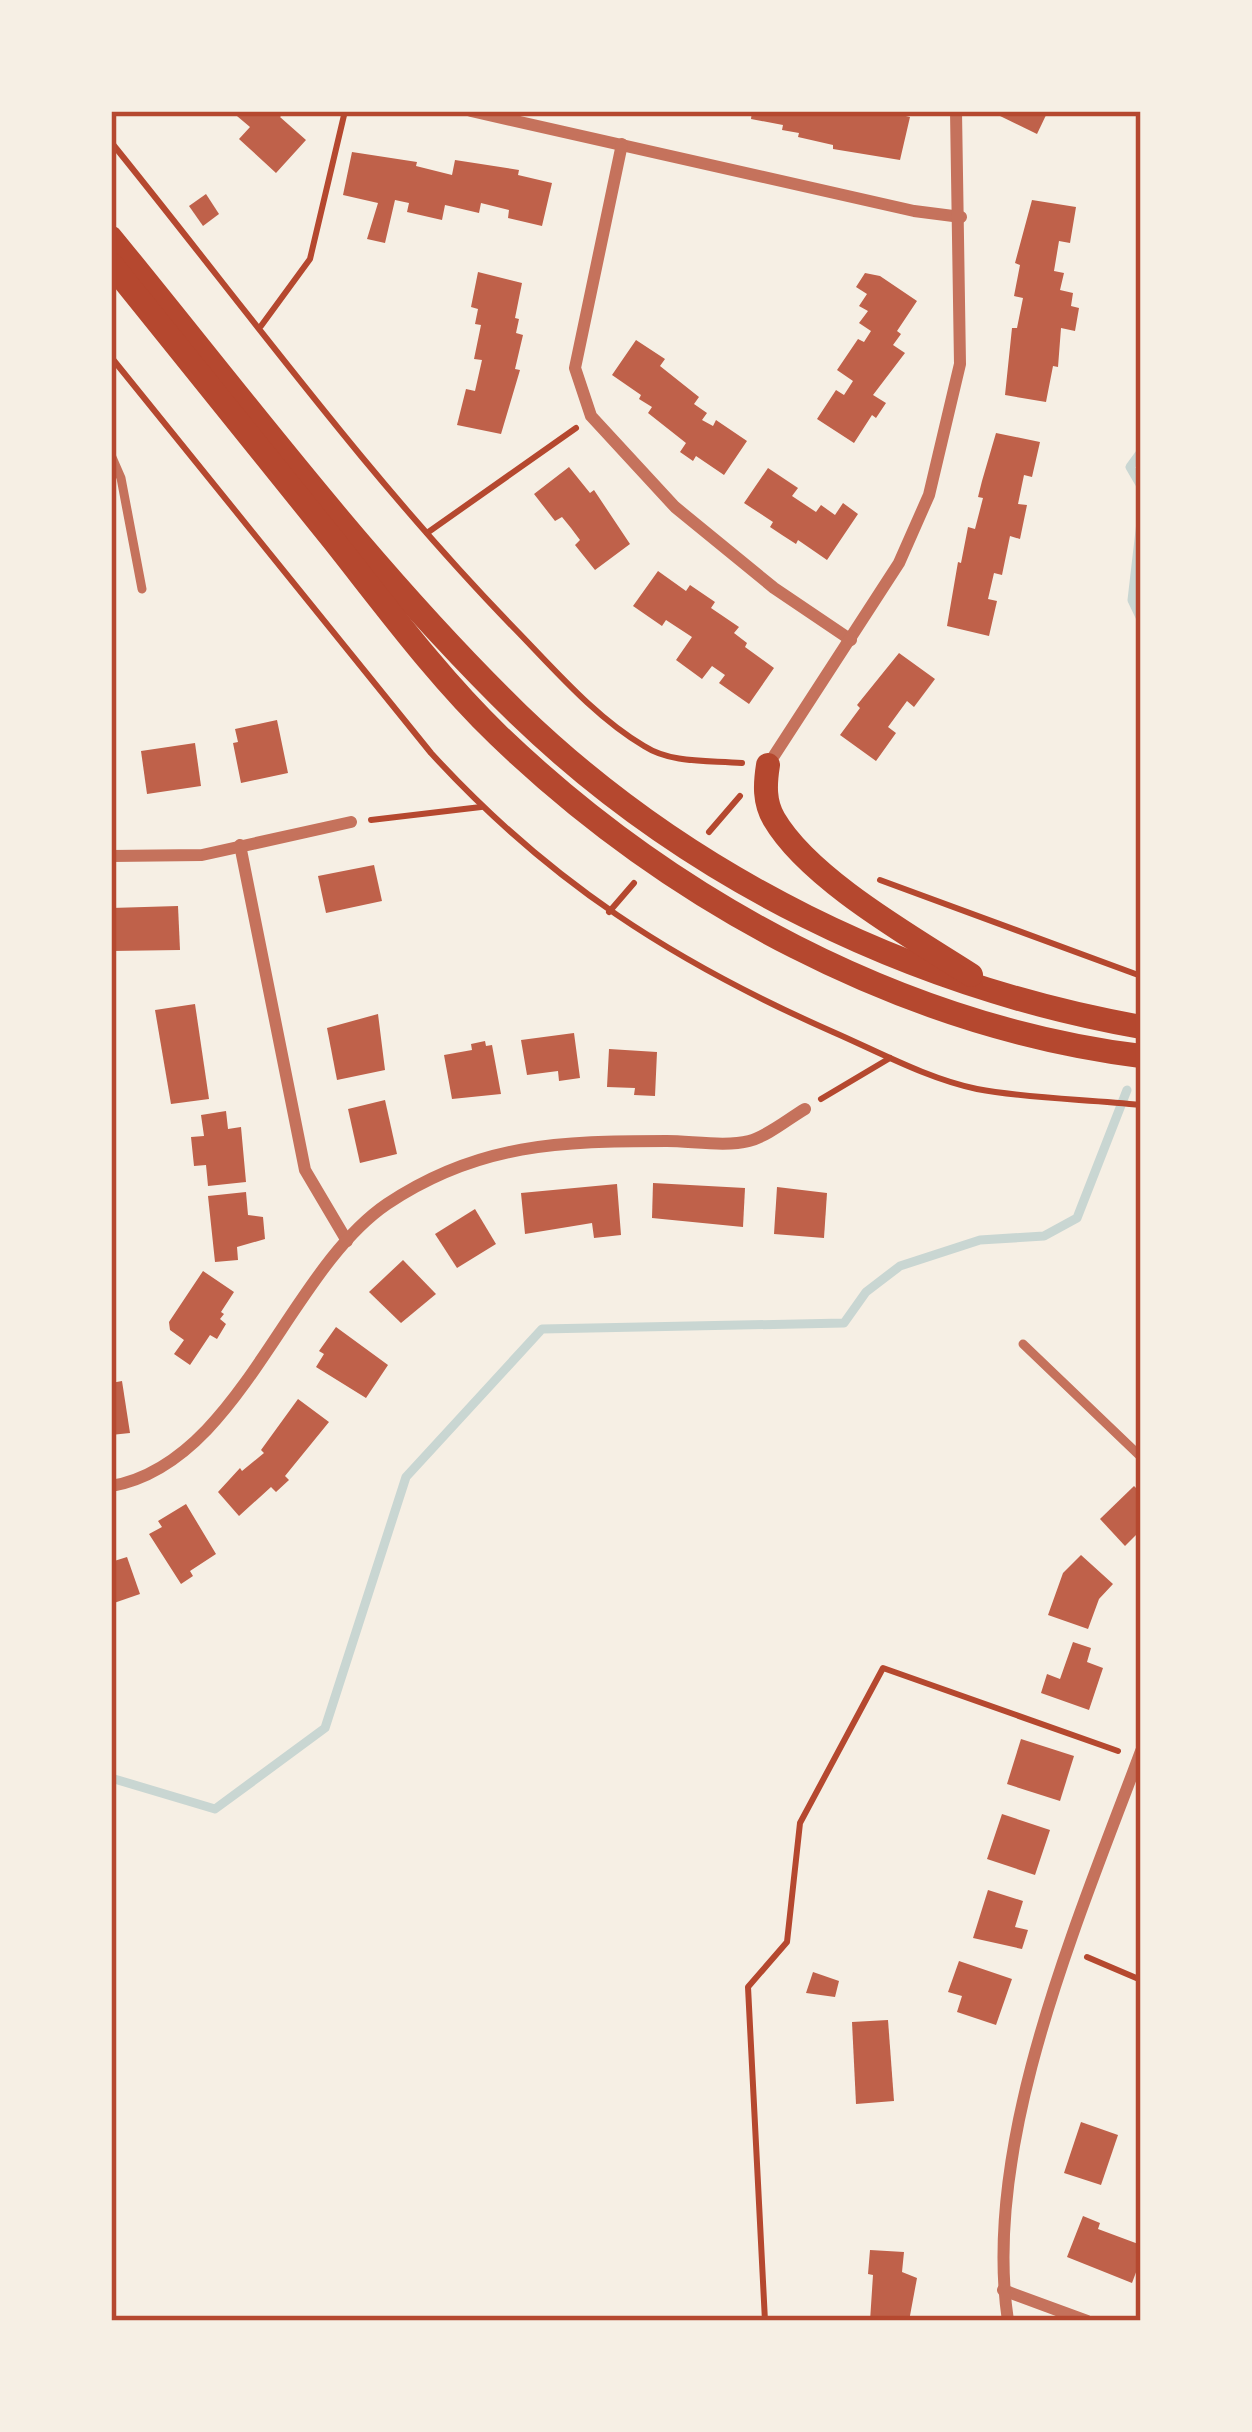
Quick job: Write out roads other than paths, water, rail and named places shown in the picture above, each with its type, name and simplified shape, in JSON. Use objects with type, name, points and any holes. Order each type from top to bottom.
[{"type":"main road","points":[[111,238],[421,610],[518,714],[644,817],[755,890],[916,966],[1003,996],[1141,1027]]},
{"type":"main road","points":[[111,263],[393,620],[497,734],[597,824],[730,911],[904,994],[993,1024],[1141,1056]]},
{"type":"main road","points":[[768,765],[764,789],[772,817],[807,861],[1003,996]]},
{"type":"street","points":[[471,111],[914,211],[961,217]]},
{"type":"street","points":[[768,765],[899,562],[928,495],[960,364],[956,111]]},
{"type":"street","points":[[622,144],[575,368],[591,416],[675,507],[774,588],[851,640]]},
{"type":"street","points":[[111,856],[202,855],[351,822]]},
{"type":"street","points":[[240,845],[304,1170],[347,1241]]},
{"type":"street","points":[[111,1486],[128,1483],[171,1458],[222,1416],[347,1241],[382,1207],[439,1172],[502,1151],[564,1141],[749,1141],[805,1109]]},
{"type":"street","points":[[1008,2321],[1001,2236],[1021,2112],[1067,1949],[1140,1755]]},
{"type":"street","points":[[1004,2290],[1088,2321]]},
{"type":"lane","points":[[111,454],[121,478],[142,590]]},
{"type":"lane","points":[[1023,1344],[1141,1457]]},
{"type":"waterway","points":[[1141,452],[1130,467],[1141,486]]},
{"type":"waterway","points":[[1141,522],[1132,600],[1141,619]]},
{"type":"waterway","points":[[111,1778],[215,1809],[325,1728],[406,1477],[542,1329],[844,1323],[866,1292],[900,1266],[980,1240],[1044,1236],[1077,1218],[1127,1090]]}]
